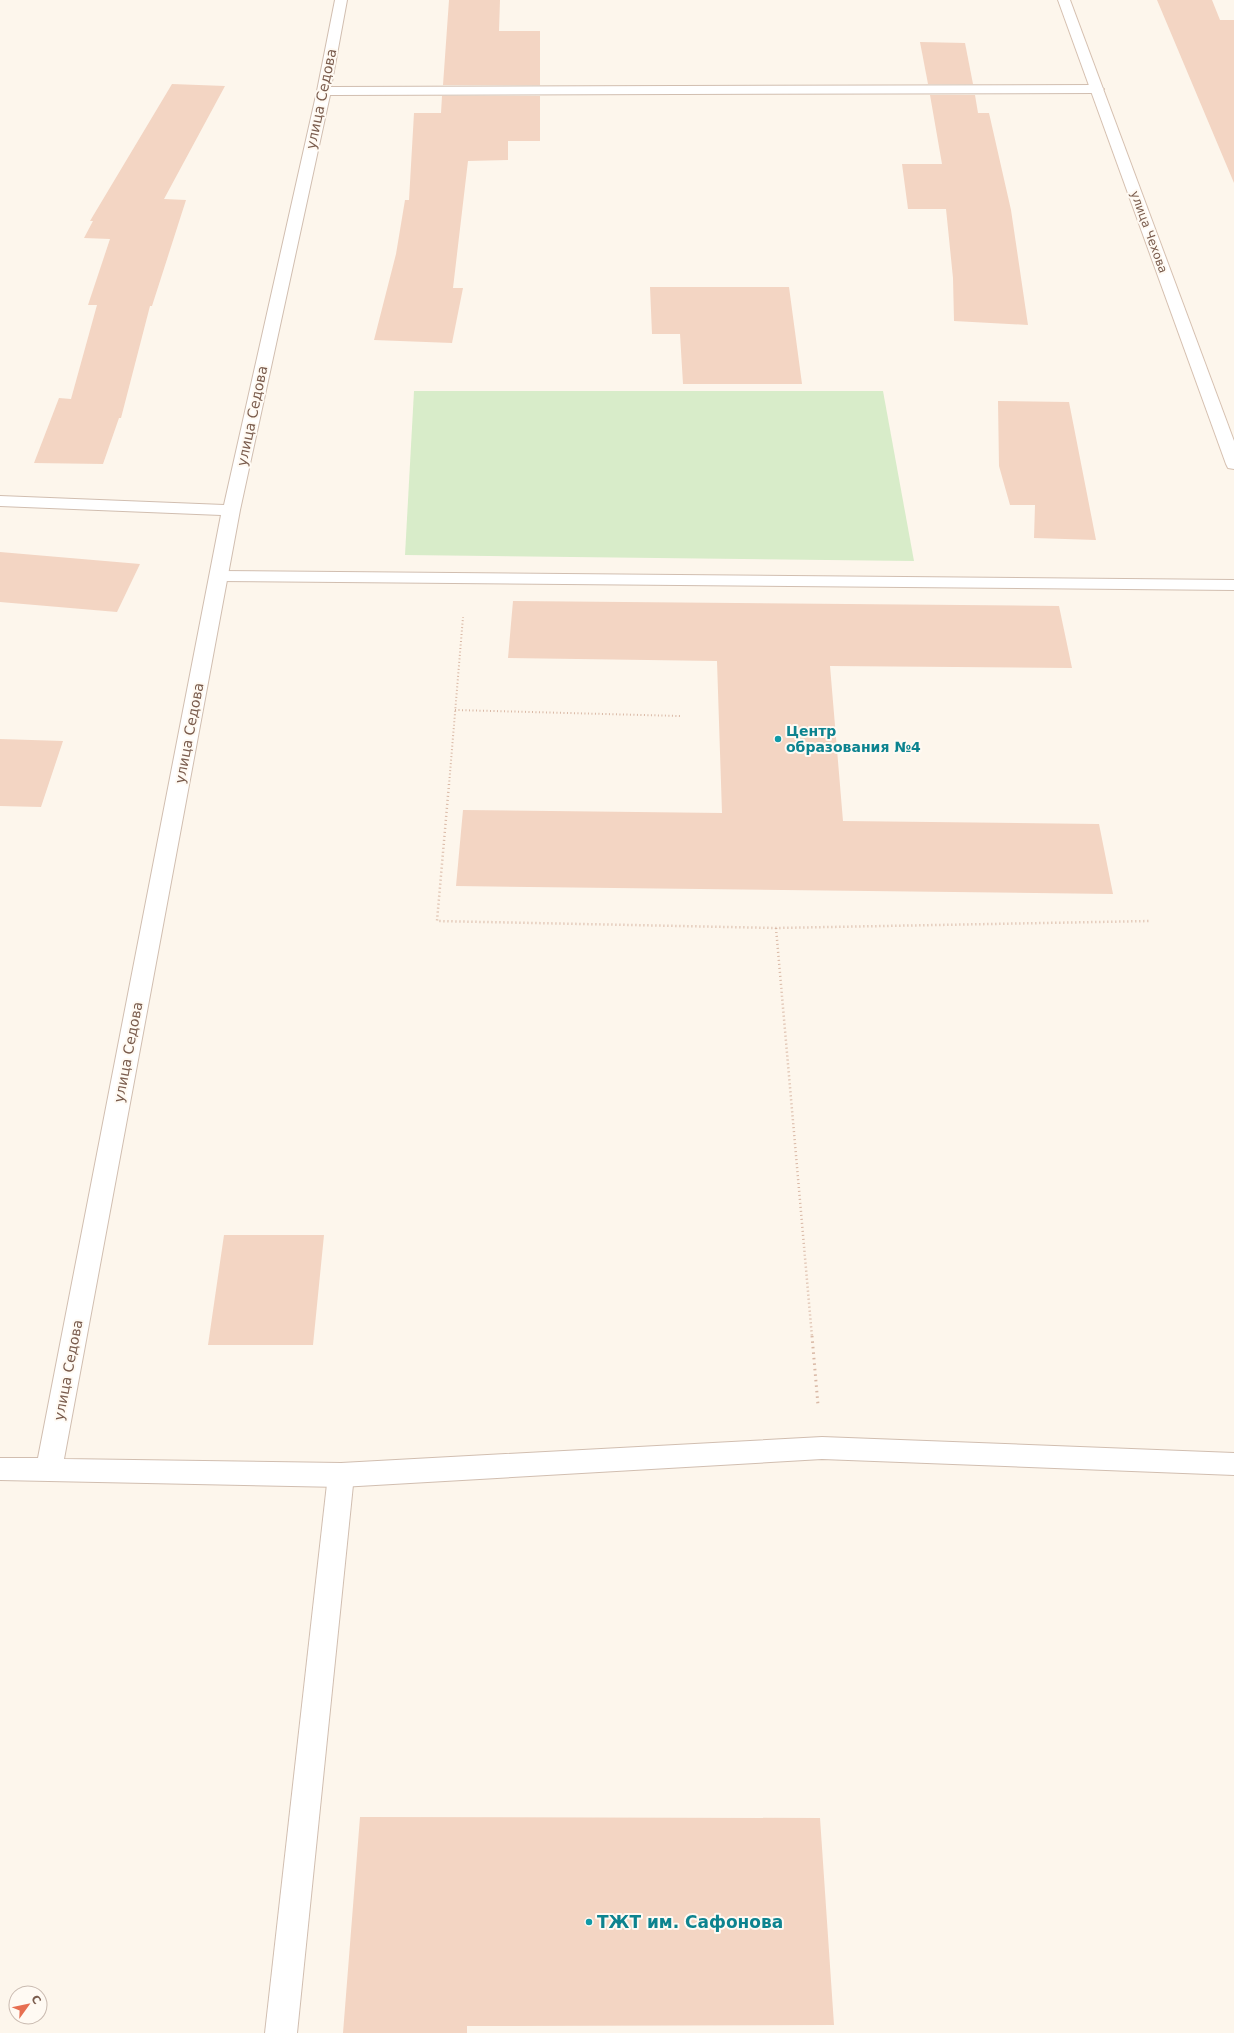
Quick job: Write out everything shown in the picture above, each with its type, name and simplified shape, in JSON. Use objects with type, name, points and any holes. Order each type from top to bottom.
[{"type":"street","name":"улица Седова","points":[[49,1469],[231,510],[324,91],[341,0]]},
{"type":"street","name":"улица Чехова","points":[[1064,0],[1234,464]]},
{"type":"street","points":[[324,91],[1097,89]]},
{"type":"street","points":[[0,501],[231,510]]},
{"type":"street","points":[[219,576],[1234,585]]},
{"type":"street","points":[[0,1469],[341,1475],[822,1448],[1234,1464]]},
{"type":"street","points":[[281,2033],[341,1475]]},
{"type":"path","points":[[467,578],[437,921],[776,928],[1151,921]]},
{"type":"path","points":[[455,710],[680,716]]},
{"type":"path","points":[[776,928],[822,1448]]},
{"type":"green space","points":[[414,391],[883,391],[914,561],[405,555]]},
{"type":"building","points":[[449,0],[500,0],[499,31],[540,31],[540,85],[443,85]]},
{"type":"building","points":[[1157,0],[1212,0],[1220,20],[1234,20],[1234,183]]},
{"type":"building","points":[[920,42],[965,43],[973,84],[928,84]]},
{"type":"building","points":[[172,84],[225,86],[164,199],[186,200],[152,306],[150,306],[121,418],[119,418],[103,464],[34,463],[59,398],[71,399],[97,305],[88,305],[110,239],[84,238],[93,221],[90,221]]},
{"type":"building","points":[[930,95],[975,95],[978,113],[989,113],[1011,210],[1028,325],[954,321],[953,278],[946,209],[908,209],[902,164],[942,164]]},
{"type":"building","points":[[442,96],[540,96],[540,141],[508,141],[508,160],[468,161],[453,288],[463,288],[452,343],[374,340],[396,254],[405,200],[409,200],[414,113],[441,113]]},
{"type":"building","points":[[650,287],[789,287],[802,384],[683,384],[680,334],[652,334]]},
{"type":"building","points":[[998,401],[1069,402],[1096,540],[1034,538],[1035,505],[1010,505],[999,466]]},
{"type":"building","points":[[0,552],[140,564],[117,612],[0,602]]},
{"type":"building","name":"Центр образования №4","points":[[513,601],[1059,606],[1072,668],[830,666],[843,821],[1099,824],[1113,894],[456,886],[463,810],[722,813],[717,661],[508,658]]},
{"type":"building","points":[[0,739],[63,741],[41,807],[0,806]]},
{"type":"building","points":[[224,1235],[324,1235],[313,1345],[208,1345]]},
{"type":"building","name":"ТЖТ им. Сафонова","points":[[360,1817],[820,1818],[834,2025],[467,2026],[467,2033],[343,2033]]},
{"type":"place","name":"Центр образования №4","points":[[778,739]]},
{"type":"place","name":"ТЖТ им. Сафонова","points":[[589,1922]]}]
